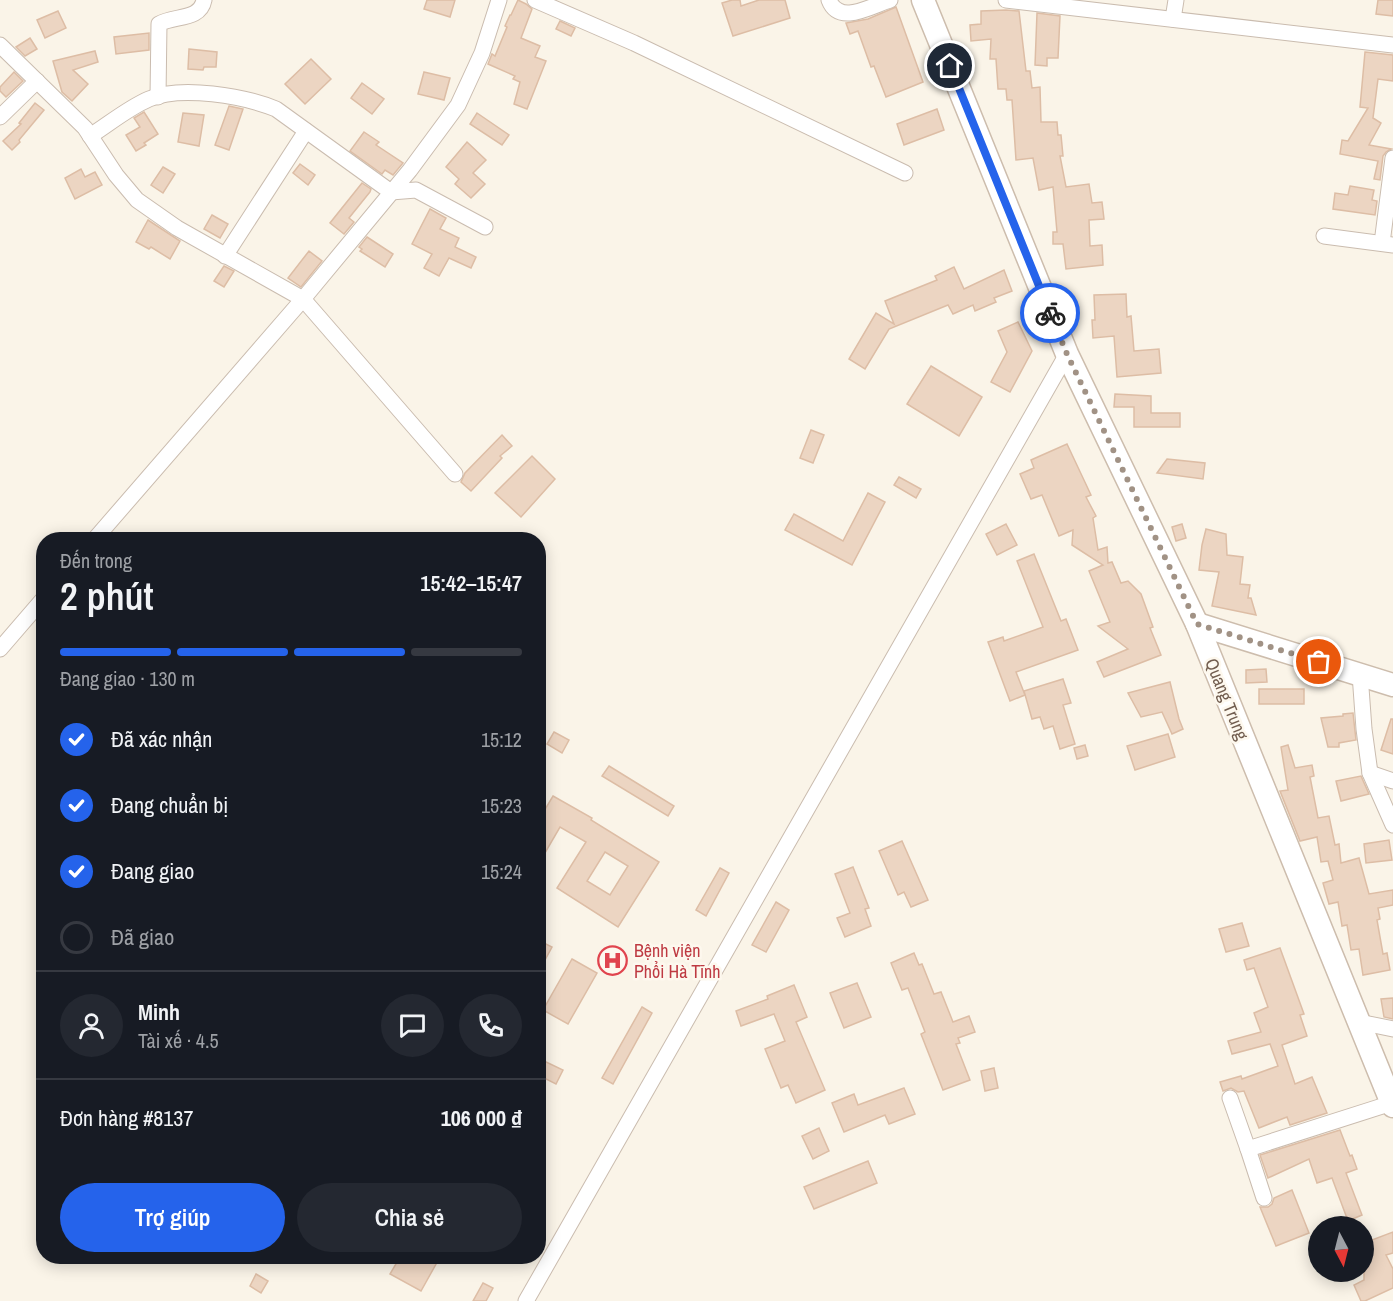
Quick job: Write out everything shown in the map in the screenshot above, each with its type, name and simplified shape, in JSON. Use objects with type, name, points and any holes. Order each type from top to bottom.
[{"type":"main road","name":"Quang Trung","points":[[923,0],[1067,354],[1197,624],[1392,1105]]},
{"type":"main road","points":[[1197,624],[1393,685]]},
{"type":"street","points":[[158,97],[159,24],[195,14],[203,7],[204,0]]},
{"type":"street","points":[[101,532],[303,299],[391,192],[458,105],[482,53],[499,0]]},
{"type":"street","points":[[535,0],[634,42],[905,173]]},
{"type":"street","points":[[829,0],[835,11],[842,14],[852,13],[890,0]]},
{"type":"street","points":[[1005,0],[1393,45]]},
{"type":"street","points":[[1173,19],[1176,0]]},
{"type":"street","points":[[0,45],[85,128],[116,175],[137,200],[177,228],[303,299],[455,474]]},
{"type":"street","points":[[0,117],[38,81]]},
{"type":"street","points":[[90,136],[135,106],[167,94],[194,93],[257,102],[276,109],[391,192],[416,190],[485,227]]},
{"type":"street","points":[[225,256],[306,131]]},
{"type":"street","points":[[1324,236],[1388,244],[1393,159]]},
{"type":"street","points":[[526,1301],[1067,354]]},
{"type":"street","points":[[0,648],[36,607]]},
{"type":"street","points":[[1360,674],[1370,773],[1393,825]]},
{"type":"street","points":[[1370,773],[1393,781]]},
{"type":"street","points":[[1359,1022],[1393,1029]]},
{"type":"street","points":[[1230,1098],[1264,1198]]},
{"type":"street","points":[[1248,1149],[1392,1105]]},
{"type":"building","points":[[427,0],[455,0],[450,17],[424,9]]},
{"type":"building","points":[[518,0],[532,9],[521,38],[540,46],[535,57],[546,61],[527,109],[514,104],[520,82],[513,79],[515,76],[488,64],[492,54],[495,56],[507,27],[505,26]]},
{"type":"building","points":[[740,0],[741,6],[759,0],[785,0],[790,18],[733,36],[722,3]]},
{"type":"building","points":[[1378,0],[1393,0],[1393,16],[1376,14]]},
{"type":"building","points":[[896,7],[923,82],[886,97],[874,66],[871,67],[858,31],[850,34],[846,23],[868,19]]},
{"type":"building","points":[[58,11],[66,28],[45,38],[37,20]]},
{"type":"building","points":[[981,11],[1019,11],[1026,71],[1030,71],[1032,88],[1040,87],[1041,122],[1057,122],[1058,135],[1061,135],[1063,156],[1060,156],[1066,187],[1089,184],[1092,203],[1102,202],[1104,219],[1089,220],[1090,246],[1102,245],[1103,265],[1066,269],[1063,244],[1053,244],[1053,232],[1057,232],[1053,187],[1039,190],[1033,158],[1016,160],[1012,100],[1007,100],[1006,89],[998,89],[996,59],[990,59],[991,39],[971,41],[970,25],[981,24]]},
{"type":"building","points":[[1037,13],[1060,16],[1058,58],[1047,58],[1047,66],[1035,65]]},
{"type":"building","points":[[560,21],[575,28],[571,36],[556,29]]},
{"type":"building","points":[[149,33],[149,50],[116,54],[114,37]]},
{"type":"building","points":[[30,38],[37,49],[25,56],[16,47]]},
{"type":"building","points":[[189,49],[217,52],[216,67],[204,67],[203,70],[188,69]]},
{"type":"building","points":[[95,51],[98,62],[73,70],[88,84],[72,101],[62,92],[53,61]]},
{"type":"building","points":[[1365,52],[1393,55],[1393,81],[1378,79],[1373,118],[1381,123],[1369,145],[1391,149],[1383,156],[1380,180],[1374,179],[1378,161],[1340,154],[1342,140],[1348,141],[1368,108],[1360,107]]},
{"type":"building","points":[[311,59],[331,79],[305,104],[285,84]]},
{"type":"building","points":[[14,72],[23,81],[6,97],[0,91],[0,87]]},
{"type":"building","points":[[424,72],[450,78],[444,100],[418,94]]},
{"type":"building","points":[[362,83],[384,99],[372,114],[351,98]]},
{"type":"building","points":[[35,103],[44,110],[12,150],[3,141],[21,124],[19,123]]},
{"type":"building","points":[[229,106],[243,109],[229,150],[215,145]]},
{"type":"building","points":[[937,109],[944,130],[904,145],[897,124]]},
{"type":"building","points":[[144,112],[158,134],[136,151],[126,135],[140,127],[134,118]]},
{"type":"building","points":[[183,113],[204,115],[199,146],[178,142]]},
{"type":"building","points":[[477,113],[509,135],[502,145],[470,124]]},
{"type":"building","points":[[364,132],[379,142],[376,145],[403,163],[393,175],[385,170],[382,174],[350,151]]},
{"type":"building","points":[[467,142],[486,160],[473,173],[485,184],[471,198],[455,184],[459,179],[446,167]]},
{"type":"building","points":[[300,164],[315,175],[308,185],[293,173]]},
{"type":"building","points":[[163,167],[175,174],[163,193],[151,185]]},
{"type":"building","points":[[81,169],[85,177],[95,172],[102,185],[75,199],[65,178]]},
{"type":"building","points":[[362,183],[371,189],[370,192],[349,218],[354,222],[344,234],[330,223]]},
{"type":"building","points":[[1350,186],[1374,190],[1372,200],[1377,201],[1375,215],[1333,209],[1335,193],[1348,195]]},
{"type":"building","points":[[430,209],[446,218],[440,229],[459,238],[455,247],[476,257],[471,268],[449,258],[439,276],[424,268],[432,254],[412,244]]},
{"type":"building","points":[[212,215],[228,224],[220,238],[204,229]]},
{"type":"building","points":[[148,220],[180,241],[170,259],[151,247],[149,249],[136,242]]},
{"type":"building","points":[[367,237],[393,254],[385,267],[360,251],[362,249],[359,247]]},
{"type":"building","points":[[309,251],[322,261],[301,287],[288,278]]},
{"type":"building","points":[[224,266],[234,271],[224,287],[214,281]]},
{"type":"building","points":[[954,267],[964,289],[1004,270],[1012,291],[994,298],[996,302],[975,311],[973,305],[953,314],[948,305],[889,329],[865,369],[849,359],[876,313],[894,324],[885,301],[937,280],[935,276]]},
{"type":"building","points":[[1126,294],[1127,317],[1131,316],[1134,351],[1159,349],[1161,373],[1117,377],[1114,336],[1093,338],[1094,295]]},
{"type":"building","points":[[1018,322],[1032,351],[1010,392],[991,382],[1007,352],[998,331]]},
{"type":"building","points":[[931,366],[982,397],[959,436],[907,404]]},
{"type":"building","points":[[1115,394],[1151,396],[1151,413],[1180,413],[1180,427],[1134,427],[1134,407],[1114,407]]},
{"type":"building","points":[[811,430],[824,435],[813,463],[800,458]]},
{"type":"building","points":[[502,435],[512,446],[500,456],[502,458],[471,491],[461,482],[465,473]]},
{"type":"building","points":[[1067,444],[1091,495],[1086,497],[1096,516],[1093,518],[1098,550],[1107,547],[1108,563],[1112,562],[1121,583],[1128,581],[1141,594],[1153,627],[1150,628],[1161,655],[1104,677],[1097,662],[1128,649],[1098,626],[1110,622],[1089,571],[1103,565],[1072,545],[1073,530],[1059,536],[1042,495],[1031,499],[1020,474],[1034,468],[1031,460]]},
{"type":"building","points":[[532,456],[555,479],[521,517],[495,493]]},
{"type":"building","points":[[1167,459],[1205,463],[1203,479],[1157,473]]},
{"type":"building","points":[[899,477],[921,489],[916,498],[894,485]]},
{"type":"building","points":[[868,493],[885,502],[852,565],[785,530],[794,514],[843,541]]},
{"type":"building","points":[[1006,524],[1017,545],[997,555],[986,534]]},
{"type":"building","points":[[1182,524],[1186,538],[1176,541],[1172,527]]},
{"type":"building","points":[[1206,529],[1226,534],[1227,555],[1243,557],[1240,584],[1250,585],[1248,598],[1251,598],[1256,615],[1212,606],[1219,572],[1199,570]]},
{"type":"building","points":[[1034,554],[1061,621],[1066,619],[1078,650],[1016,672],[1025,695],[1010,701],[988,642],[1003,637],[1004,641],[1043,627],[1017,561]]},
{"type":"building","points":[[1266,669],[1267,682],[1246,683],[1246,670]]},
{"type":"building","points":[[1063,679],[1071,703],[1063,705],[1075,744],[1060,749],[1053,726],[1044,729],[1040,717],[1032,719],[1024,691]]},
{"type":"building","points":[[1170,682],[1183,729],[1172,734],[1162,712],[1141,717],[1128,693]]},
{"type":"building","points":[[1259,689],[1304,689],[1304,704],[1259,704]]},
{"type":"building","points":[[1353,713],[1356,740],[1339,743],[1339,747],[1328,747],[1321,718]]},
{"type":"building","points":[[1391,719],[1393,719],[1393,754],[1381,750]]},
{"type":"building","points":[[554,732],[569,740],[562,753],[547,744]]},
{"type":"building","points":[[1168,734],[1175,757],[1135,770],[1127,746]]},
{"type":"building","points":[[1085,745],[1088,756],[1077,759],[1074,748]]},
{"type":"building","points":[[1288,745],[1295,768],[1312,765],[1314,776],[1310,777],[1318,818],[1329,816],[1335,845],[1339,844],[1341,863],[1359,858],[1369,894],[1393,890],[1393,905],[1378,908],[1380,919],[1377,920],[1383,954],[1387,953],[1390,970],[1363,975],[1359,949],[1351,950],[1347,925],[1342,926],[1338,902],[1329,904],[1323,883],[1333,880],[1328,861],[1321,862],[1317,837],[1300,841],[1280,791],[1288,790],[1281,747]]},
{"type":"building","points":[[609,766],[674,806],[668,816],[602,776]]},
{"type":"building","points":[[1361,776],[1369,794],[1341,801],[1336,781]]},
{"type":"building","points":[[553,796],[592,818],[591,820],[659,862],[618,927],[557,888],[586,842],[560,827],[546,851],[546,808]],"holes":[[[605,852],[628,866],[610,895],[587,881]]]},
{"type":"building","points":[[1389,840],[1392,860],[1366,863],[1364,844]]},
{"type":"building","points":[[902,841],[928,900],[911,907],[904,892],[898,895],[879,851]]},
{"type":"building","points":[[853,867],[869,908],[865,909],[871,926],[845,937],[837,918],[850,913],[835,874]]},
{"type":"building","points":[[720,868],[729,873],[706,916],[696,910]]},
{"type":"building","points":[[776,902],[789,910],[766,952],[752,945]]},
{"type":"building","points":[[1242,923],[1249,946],[1226,952],[1219,929]]},
{"type":"building","points":[[546,944],[552,947],[546,958]]},
{"type":"building","points":[[1280,948],[1304,1014],[1300,1015],[1307,1036],[1282,1045],[1295,1084],[1312,1077],[1327,1113],[1290,1125],[1287,1117],[1259,1128],[1244,1091],[1238,1092],[1231,1088],[1223,1091],[1220,1082],[1241,1076],[1242,1079],[1278,1066],[1270,1044],[1232,1054],[1228,1041],[1261,1032],[1254,1013],[1268,1007],[1254,968],[1247,970],[1244,960]]},
{"type":"building","points":[[914,953],[919,965],[922,964],[934,994],[941,992],[953,1022],[969,1016],[975,1032],[958,1038],[960,1043],[956,1044],[970,1080],[943,1090],[921,1034],[925,1032],[908,988],[902,990],[891,963]]},
{"type":"building","points":[[572,959],[597,973],[568,1024],[546,1012],[546,1005]]},
{"type":"building","points":[[857,983],[871,1017],[844,1028],[830,993]]},
{"type":"building","points":[[794,985],[807,1017],[796,1022],[825,1090],[796,1103],[788,1085],[781,1088],[765,1049],[785,1041],[774,1014],[741,1026],[736,1011],[768,999],[767,996]]},
{"type":"building","points":[[1393,998],[1393,1019],[1384,1017],[1381,999]]},
{"type":"building","points":[[642,1007],[652,1013],[613,1084],[602,1078]]},
{"type":"building","points":[[546,1062],[563,1070],[556,1084],[546,1079]]},
{"type":"building","points":[[994,1068],[998,1088],[985,1091],[981,1071]]},
{"type":"building","points":[[904,1088],[915,1114],[889,1124],[885,1115],[844,1132],[832,1103],[854,1094],[858,1105]]},
{"type":"building","points":[[819,1128],[829,1151],[813,1159],[802,1136]]},
{"type":"building","points":[[1340,1130],[1357,1169],[1346,1173],[1362,1215],[1346,1216],[1332,1178],[1317,1183],[1309,1159],[1268,1178],[1260,1155]]},
{"type":"building","points":[[868,1161],[877,1183],[814,1209],[804,1187]]},
{"type":"building","points":[[1292,1190],[1308,1233],[1276,1246],[1260,1207],[1268,1207],[1274,1198]]},
{"type":"building","points":[[1393,1232],[1393,1253],[1386,1255],[1393,1269],[1393,1288],[1361,1301],[1354,1285],[1360,1282],[1374,1282],[1374,1239]]},
{"type":"building","points":[[396,1264],[436,1264],[421,1291],[390,1274]]},
{"type":"building","points":[[256,1274],[268,1281],[261,1293],[250,1286]]},
{"type":"building","points":[[483,1283],[493,1288],[486,1301],[473,1301]]},
{"type":"way so far","points":[[1050,313],[1067,354],[1197,624],[1319,662]]},
{"type":"place","name":"Bệnh viện Phổi Hà Tĩnh","points":[[613,960]]},
{"type":"route","points":[[950,66],[1050,313]]}]
